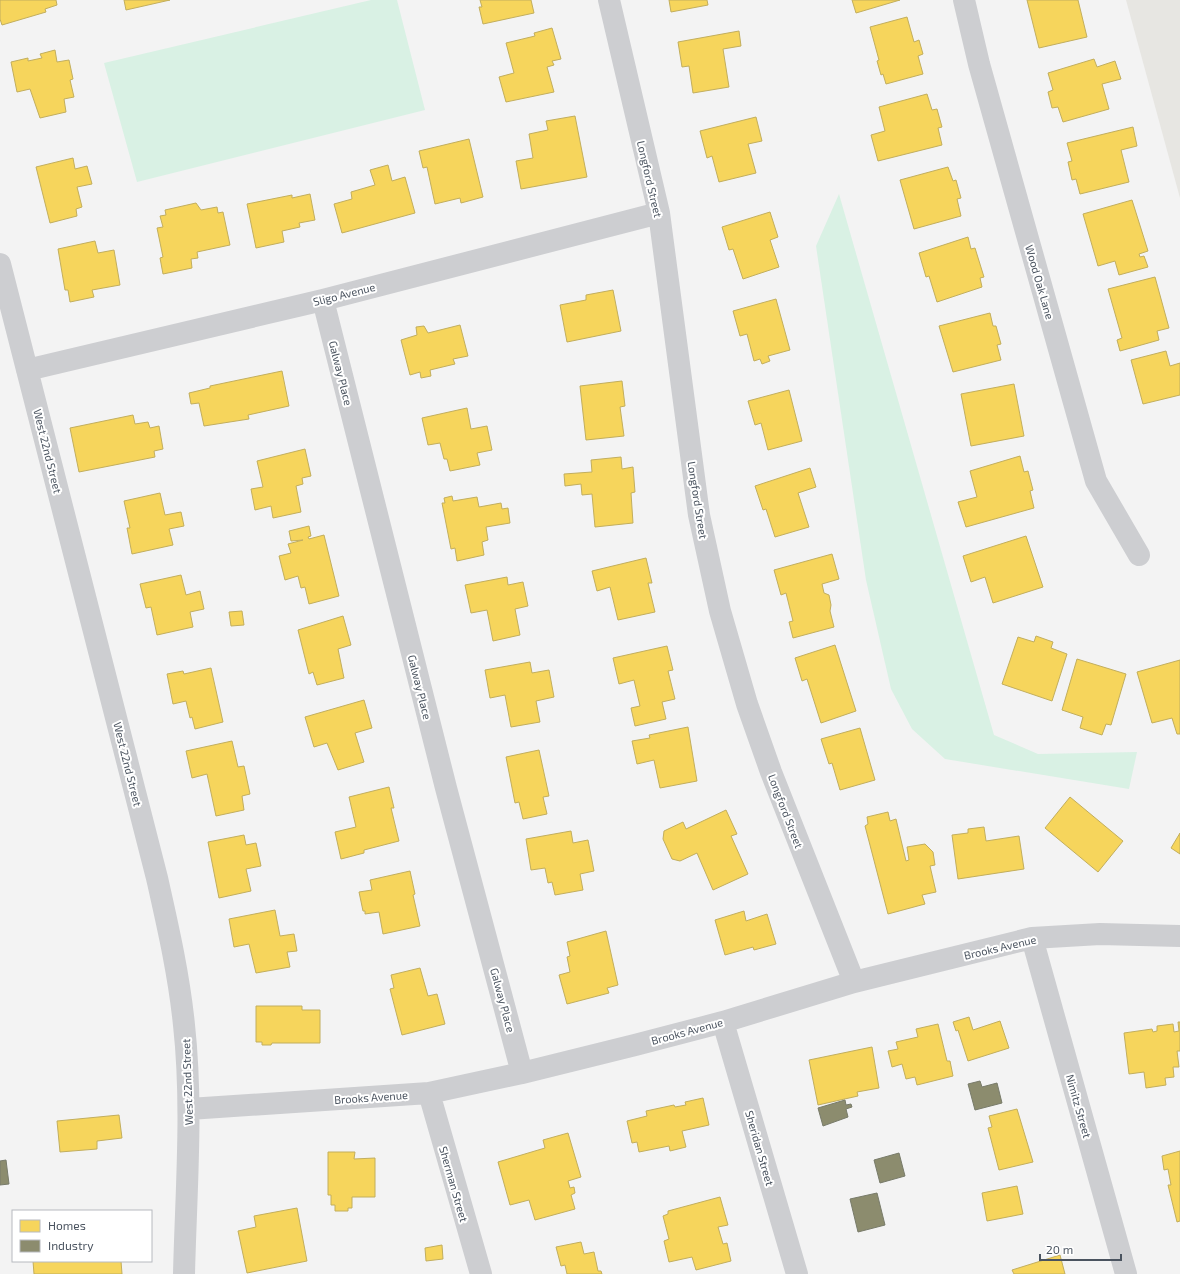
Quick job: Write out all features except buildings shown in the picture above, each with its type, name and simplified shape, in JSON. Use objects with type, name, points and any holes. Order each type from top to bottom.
[{"type":"street","name":"Longford Street","points":[[609,0],[659,213],[699,515],[720,611],[747,704],[769,765],[854,982]]},
{"type":"street","name":"Wood Oak Lane","points":[[964,0],[978,64],[1096,481],[1139,555]]},
{"type":"street","name":"Sligo Avenue","points":[[27,370],[323,300],[659,213]]},
{"type":"street","name":"West 22nd Street","points":[[0,264],[157,878],[177,964],[185,1026],[189,1109],[184,1274]]},
{"type":"street","name":"Galway Place","points":[[323,300],[446,788],[522,1073]]},
{"type":"street","name":"Brooks Avenue","points":[[189,1109],[429,1093],[522,1073],[723,1022],[854,982],[1032,938],[1100,934],[1180,936]]},
{"type":"street","name":"Nimitz Street","points":[[1032,938],[1126,1274]]},
{"type":"street","name":"Sheridan Street","points":[[723,1022],[797,1274]]},
{"type":"street","name":"Sherman Street","points":[[429,1093],[481,1274]]},
{"type":"shaded area","points":[[1126,0],[1180,0],[1180,198]]},
{"type":"green space","points":[[371,0],[397,0],[425,110],[137,182],[104,63]]},
{"type":"green space","points":[[839,194],[994,735],[1038,754],[1137,752],[1129,789],[945,759],[912,729],[891,689],[866,580],[816,246]]}]
